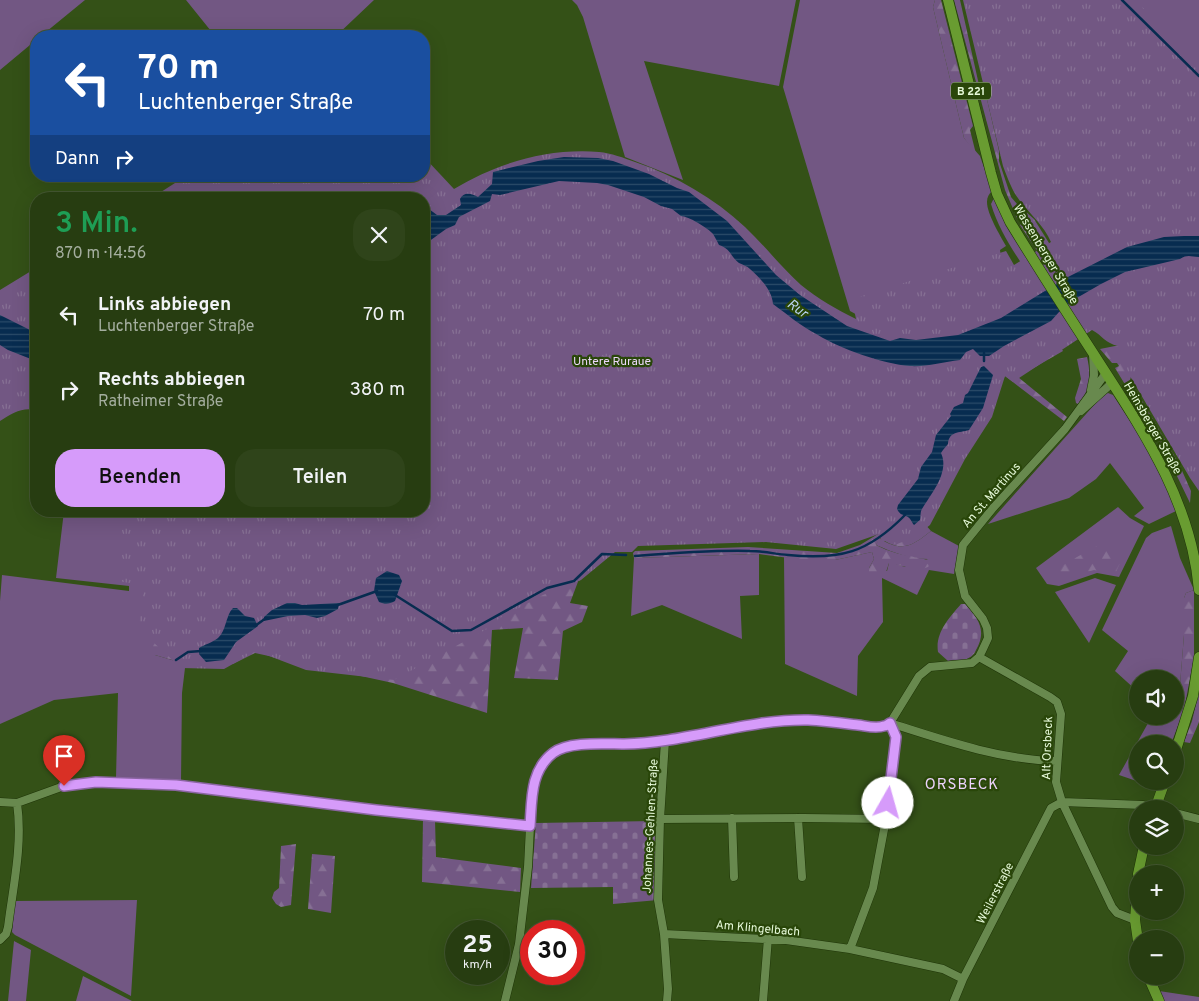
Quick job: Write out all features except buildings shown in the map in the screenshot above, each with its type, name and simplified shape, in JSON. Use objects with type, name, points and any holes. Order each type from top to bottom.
[{"type":"main road","name":"Wassenberger Straße","points":[[948,0],[997,194],[1010,222],[1086,343]]},
{"type":"main road","name":"Heinsberger Straße","points":[[1086,343],[1152,449],[1175,494],[1192,545],[1199,590]]},
{"type":"main road","points":[[1181,735],[1193,696],[1199,657]]},
{"type":"main road","points":[[1135,920],[1136,930]]},
{"type":"main road","points":[[1152,985],[1159,1001]]},
{"type":"street","name":"An St. Martinus","points":[[1091,393],[1094,375],[1093,354]]},
{"type":"street","name":"An St. Martinus","points":[[1077,414],[1106,373]]},
{"type":"street","name":"An St. Martinus","points":[[979,657],[988,638],[987,628],[983,619],[965,596],[959,570],[964,545],[993,508],[1077,414],[1112,383]]},
{"type":"street","points":[[505,1001],[519,944],[528,867],[532,787],[540,766],[556,751],[577,745],[644,744],[784,720],[823,721],[882,727],[890,723],[919,676],[930,667],[972,663],[979,657]]},
{"type":"street","name":"Alt Orsbeck","points":[[979,657],[1057,702],[1061,714],[1056,782],[1062,802],[1112,907],[1117,913],[1129,918]]},
{"type":"street","points":[[890,723],[942,740],[1030,761],[1056,762]]},
{"type":"street","points":[[850,950],[873,888],[886,819],[896,737],[890,723]]},
{"type":"street","name":"Johannes-Gehlen-Straße","points":[[665,741],[660,819],[658,900],[664,934],[668,989],[667,1001]]},
{"type":"street","points":[[0,802],[17,803],[64,786],[96,782],[176,785],[402,813],[530,826]]},
{"type":"street","points":[[1062,802],[1129,804]]},
{"type":"street","name":"Weilerstraße","points":[[954,1001],[963,979],[1051,808],[1062,802]]},
{"type":"street","points":[[0,940],[6,934],[8,928],[18,847],[19,817],[17,803]]},
{"type":"street","points":[[1184,815],[1199,819]]},
{"type":"street","points":[[732,818],[734,877]]},
{"type":"street","points":[[798,818],[802,877]]},
{"type":"street","points":[[660,819],[886,819]]},
{"type":"street","name":"Am Klingelbach","points":[[664,934],[768,938],[850,950],[943,968],[963,979]]},
{"type":"street","points":[[763,1001],[768,938]]},
{"type":"green space","points":[[0,0],[85,0],[48,30],[30,30],[30,45],[0,70]]},
{"type":"green space","points":[[186,0],[374,0],[342,30],[210,30]]},
{"type":"green space","points":[[572,0],[796,0],[779,86],[644,61],[683,180],[625,157],[583,17]]},
{"type":"green space","points":[[800,0],[935,0],[933,7],[964,138],[980,156],[992,191],[987,199],[989,212],[1006,246],[1000,250],[1001,257],[863,318],[850,311],[783,87]]},
{"type":"green space","points":[[935,0],[941,0],[973,126],[970,130],[976,154],[964,138],[933,7]]},
{"type":"green space","points":[[954,0],[960,0],[979,85],[985,91],[999,151],[999,161],[1011,197],[1034,219],[1049,243],[1047,250],[1032,227],[1017,218],[1005,190]]},
{"type":"green space","name":"Untere Ruraue","points":[[963,0],[1135,0],[1199,63],[1199,491],[1127,371],[1118,346],[1110,343],[1092,330],[1013,382],[1005,376],[992,417],[965,459],[930,525],[916,536],[895,545],[892,538],[882,542],[879,534],[836,549],[766,542],[638,546],[632,552],[615,552],[581,580],[543,595],[498,619],[496,624],[394,680],[306,670],[256,651],[224,669],[181,668],[139,629],[143,585],[117,581],[122,517],[430,517],[430,192],[161,192],[177,182],[430,182],[430,163],[454,189],[487,172],[523,159],[560,152],[604,153],[665,174],[707,197],[745,227],[801,285],[827,304],[856,319],[852,299],[1006,251],[1014,265],[1051,242],[1041,226],[1017,197],[1003,166]]},
{"type":"green space","points":[[1129,0],[1199,0],[1199,69]]},
{"type":"green space","points":[[994,198],[1028,258],[1025,269],[997,221],[991,204]]},
{"type":"green space","points":[[1021,224],[1034,235],[1049,260],[1038,252]]},
{"type":"green space","points":[[30,272],[30,409],[17,411],[0,421],[0,290]]},
{"type":"green space","points":[[1057,341],[1063,351],[1018,377],[1067,417],[1064,421],[1005,376],[923,522],[931,531],[918,541],[907,546],[888,543],[880,538],[876,545],[893,552],[932,562],[928,567],[919,570],[889,563],[882,578],[869,577],[869,568],[874,559],[872,552],[835,560],[805,560],[759,554],[634,558],[633,553],[635,551],[748,547],[837,553],[860,545],[878,534],[873,523],[949,409]]},
{"type":"green space","points":[[1120,345],[1132,373],[1130,380],[1179,464],[1191,491],[1190,503],[1163,447],[1115,368],[1119,366],[1117,363],[1112,363],[1100,349]]},
{"type":"green space","points":[[1087,357],[1089,382],[1078,404],[1075,398],[1081,379],[1077,359]]},
{"type":"green space","points":[[1108,393],[1113,395],[1143,441],[1164,482],[1176,511],[1149,524],[1134,516],[1144,508],[1110,463],[1096,479],[1069,498],[988,524],[1103,395]]},
{"type":"green space","points":[[1118,507],[1130,518],[1144,526],[1119,577],[1097,573],[1059,586],[1047,584],[1036,568]]},
{"type":"green space","points":[[63,517],[146,517],[155,655],[179,662],[185,668],[182,693],[181,782],[116,778],[118,693],[54,700],[0,724],[0,601],[2,575],[129,591],[129,586],[56,578]]},
{"type":"green space","points":[[1171,526],[1180,558],[1194,590],[1186,593],[1184,598],[1181,670],[1129,670],[1129,684],[1115,671],[1128,651],[1102,630],[1146,538],[1152,533]]},
{"type":"green space","points":[[931,531],[959,546],[954,574],[929,570],[917,595],[882,578],[883,622],[858,656],[857,696],[785,664],[784,557],[835,560],[872,552],[874,559],[869,568],[887,571],[889,563],[905,567],[928,559],[895,553],[882,548],[876,545],[879,538],[887,543],[906,546],[918,541]]},
{"type":"green space","points":[[1102,543],[1115,555],[1123,557],[1115,574],[1094,570],[1067,578],[1057,579],[1052,575],[1052,571]]},
{"type":"green space","points":[[759,554],[759,595],[740,596],[742,639],[662,605],[631,616],[634,558]]},
{"type":"green space","points":[[1095,578],[1116,585],[1089,643],[1055,592]]},
{"type":"green space","points":[[579,579],[570,603],[588,606],[582,622],[563,631],[558,680],[514,678],[523,628],[492,630],[487,713],[393,683],[255,653],[233,664],[185,668],[179,662],[155,655],[142,645],[150,624]]},
{"type":"green space","points":[[1194,590],[1194,657],[1184,710],[1184,670],[1181,670],[1184,598],[1186,593]]},
{"type":"green space","points":[[961,604],[965,604],[978,620],[981,637],[972,656],[964,660],[948,661],[938,652],[939,638],[944,626]]},
{"type":"green space","points":[[1199,691],[1199,722],[1190,743],[1184,742],[1192,721]]},
{"type":"green space","points":[[1147,725],[1178,725],[1174,735],[1141,735]]},
{"type":"green space","points":[[1129,757],[1129,778],[1119,775]]},
{"type":"green space","points":[[423,818],[435,820],[436,857],[521,868],[520,892],[422,882]]},
{"type":"green space","points":[[654,821],[658,900],[613,904],[613,887],[531,888],[536,823]]},
{"type":"green space","points":[[296,844],[291,905],[281,907],[272,898],[274,892],[279,888],[281,846]]},
{"type":"green space","points":[[312,854],[335,856],[331,913],[308,909]]},
{"type":"green space","points":[[137,900],[131,996],[12,932],[15,901]]},
{"type":"green space","points":[[14,941],[31,950],[26,1001],[8,1001]]},
{"type":"green space","points":[[83,976],[132,1001],[76,1001]]},
{"type":"green space","points":[[1159,991],[1199,997],[1199,1001],[1163,1001]]},
{"type":"water","name":"Rur","points":[[564,157],[598,158],[613,161],[649,174],[689,192],[727,221],[776,275],[800,295],[847,326],[890,341],[900,338],[916,340],[958,335],[1001,318],[1066,278],[1127,247],[1164,237],[1199,236],[1199,257],[1185,257],[1125,272],[1075,299],[1051,321],[989,356],[980,356],[973,349],[966,352],[960,360],[916,366],[899,365],[862,355],[812,332],[773,304],[768,289],[761,280],[749,268],[739,263],[726,249],[719,245],[713,234],[707,229],[693,220],[681,216],[672,209],[608,185],[559,181],[500,195],[492,194],[490,201],[459,217],[455,225],[430,241],[430,210],[437,215],[446,215],[461,205],[460,199],[462,196],[471,194],[478,197],[492,184],[493,172]]},
{"type":"water","points":[[0,315],[30,330],[30,359],[0,345]]},
{"type":"water","points":[[984,366],[993,375],[983,408],[969,430],[955,433],[950,437],[948,444],[941,453],[943,468],[941,475],[921,510],[920,520],[914,525],[909,518],[899,512],[897,509],[898,505],[918,479],[921,467],[932,452],[936,435],[951,416],[950,414],[954,407],[963,403],[965,395],[968,393],[981,367]]},
{"type":"water","points":[[387,571],[399,575],[402,581],[395,601],[386,604],[379,602],[374,591],[376,578]]},
{"type":"water","points":[[287,603],[302,605],[339,603],[338,609],[317,618],[305,615],[264,621],[264,617],[272,610]]},
{"type":"water","points":[[233,608],[237,608],[245,616],[254,618],[258,626],[236,642],[224,660],[206,662],[199,654],[199,648],[221,635],[230,611]]},
{"type":"waterway","points":[[1122,0],[1199,76]]},
{"type":"waterway","points":[[984,353],[984,361]]},
{"type":"waterway","points":[[635,556],[736,551],[760,551],[806,556],[838,555],[865,546],[891,528],[905,515]]},
{"type":"waterway","points":[[395,595],[452,631],[471,630],[547,588],[574,581],[602,554],[626,555]]},
{"type":"waterway","points":[[335,606],[377,591]]},
{"type":"waterway","points":[[255,626],[266,618]]},
{"type":"waterway","points":[[176,660],[188,652],[201,651]]},
{"type":"district","name":"ORSBECK","points":[[962,784]]},
{"type":"route","points":[[64,786],[96,782],[176,785],[376,810],[530,826],[532,787],[540,766],[556,751],[563,748],[577,745],[644,744],[763,723],[802,720],[873,727],[882,727],[890,723],[896,737],[888,803]]}]
